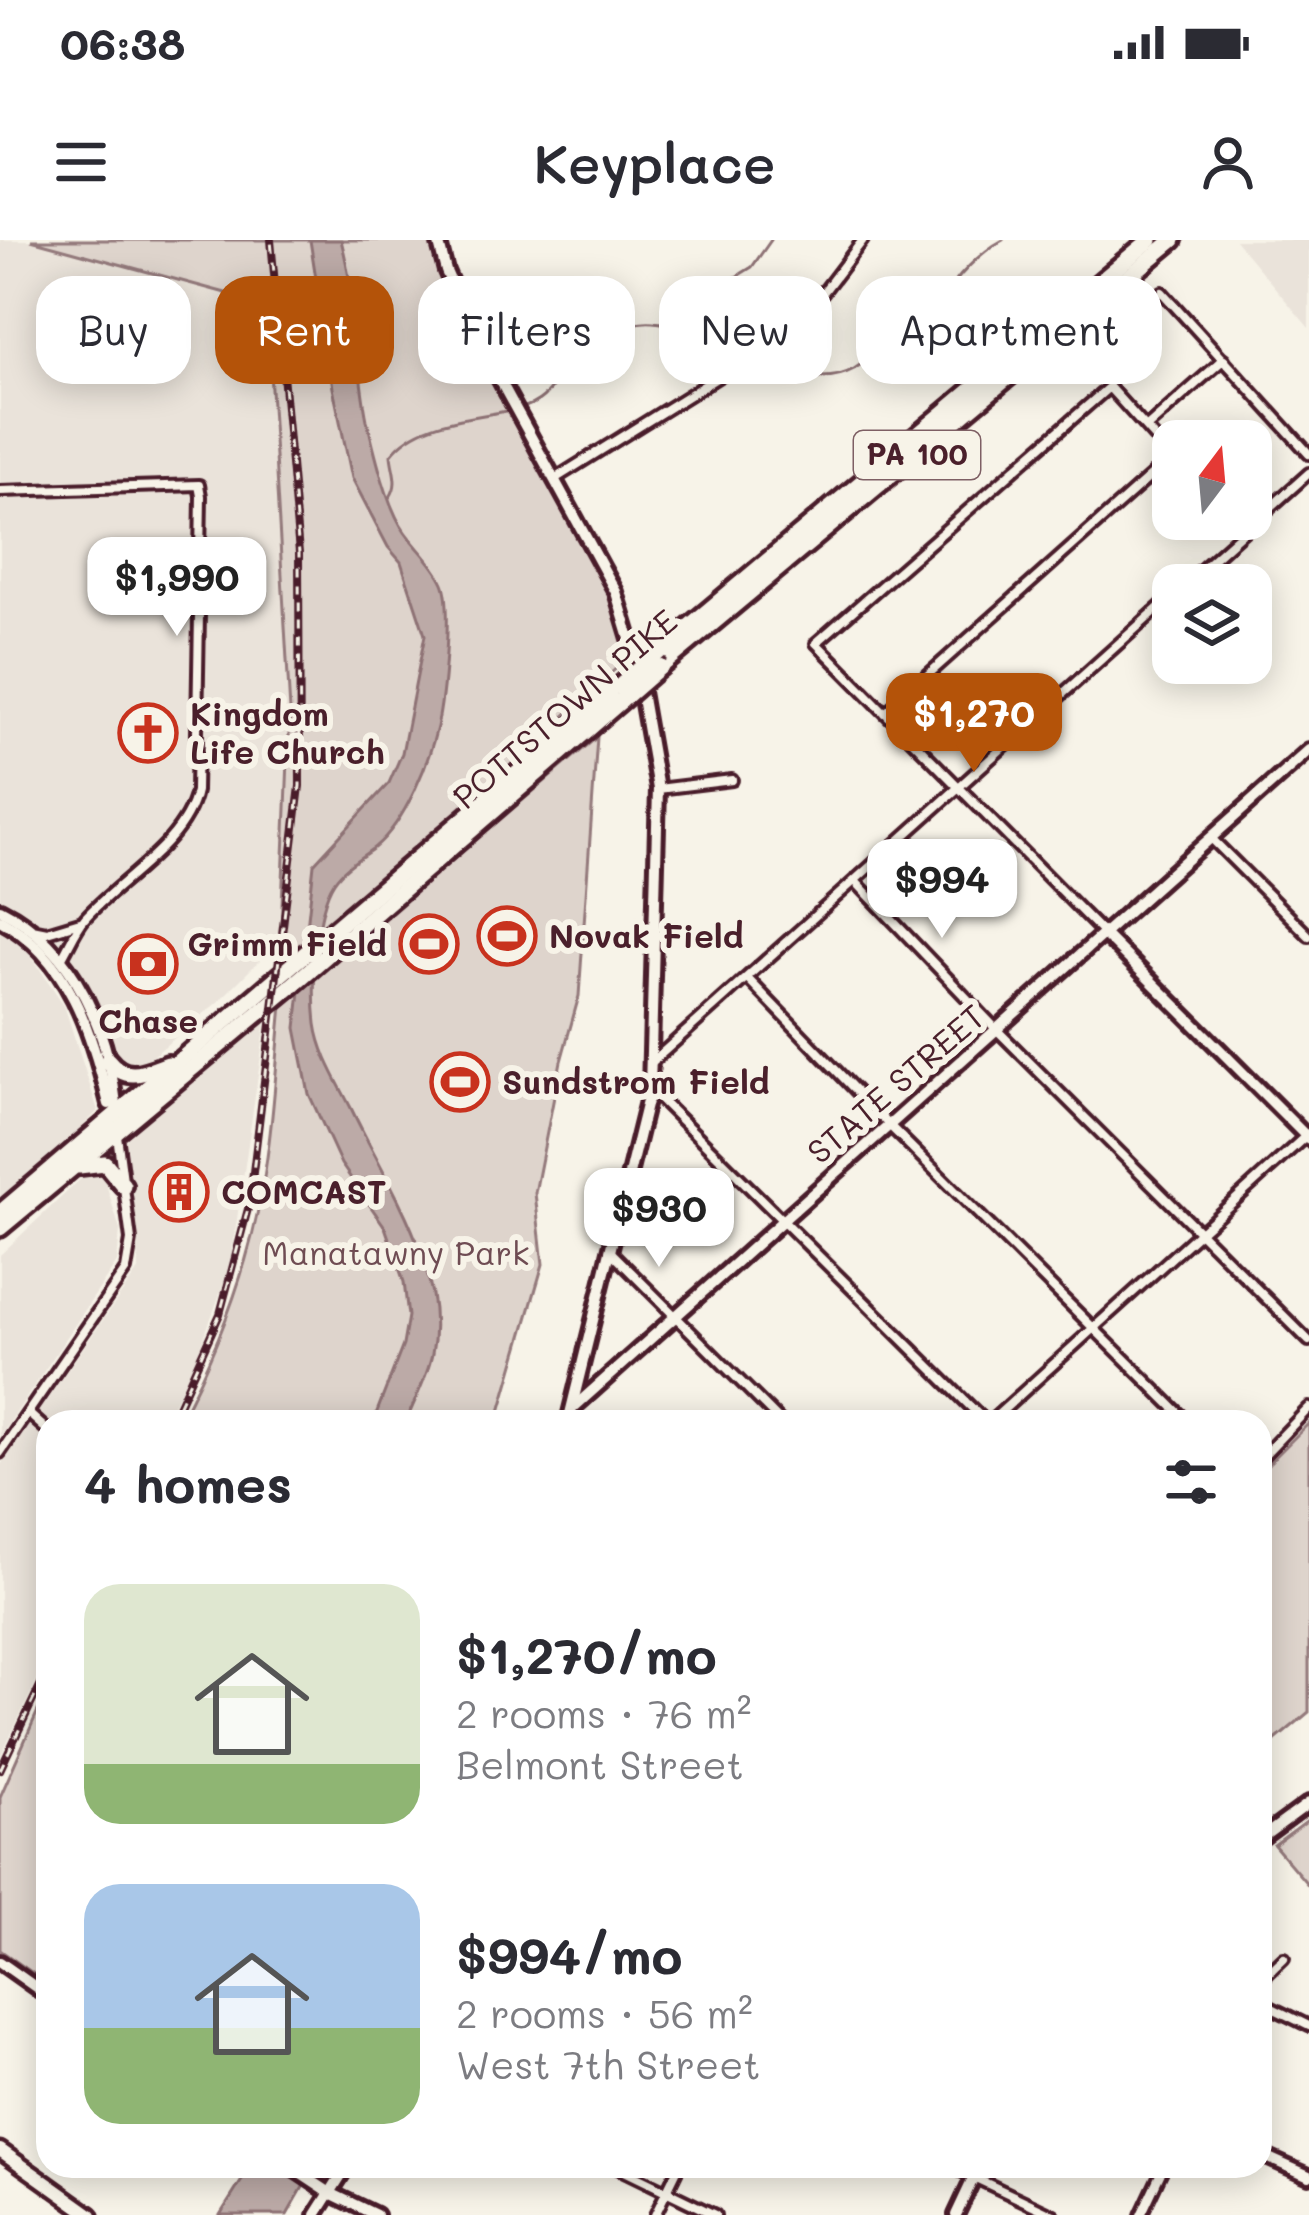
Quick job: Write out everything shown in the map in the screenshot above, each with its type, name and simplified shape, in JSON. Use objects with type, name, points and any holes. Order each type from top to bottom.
[{"type":"highway","name":"POTTSTOWN PIKE","points":[[0,1213],[289,988],[660,659],[1150,240]]},
{"type":"highway","name":"POTTSTOWN PIKE","points":[[660,659],[1173,240]]},
{"type":"highway","name":"POTTSTOWN PIKE","points":[[0,1228],[70,1169],[182,1059],[413,861],[620,694]]},
{"type":"highway","points":[[108,1060],[117,1071],[136,1076],[182,1059]]},
{"type":"highway","points":[[70,1169],[105,1163],[123,1185]]},
{"type":"main road","points":[[0,2150],[36,2175]]},
{"type":"main road","points":[[40,2178],[92,2215]]},
{"type":"street","points":[[438,240],[467,320],[616,592],[634,652],[658,789],[650,1088],[570,1410]]},
{"type":"street","points":[[556,478],[774,342],[812,307],[862,240]]},
{"type":"street","points":[[1162,292],[1309,454]]},
{"type":"street","points":[[1147,427],[1223,359]]},
{"type":"street","points":[[885,713],[1172,458],[1108,387],[816,643],[956,788],[1308,1136],[1001,1410]]},
{"type":"street","points":[[1207,564],[1309,473]]},
{"type":"street","points":[[0,491],[199,484],[201,496],[192,808],[179,828],[82,922],[57,962]]},
{"type":"street","points":[[650,1064],[1152,614]]},
{"type":"street","name":"STATE STREET","points":[[576,1410],[782,1219],[1309,750]]},
{"type":"street","points":[[658,789],[732,780]]},
{"type":"street","points":[[1211,838],[1309,936]]},
{"type":"street","points":[[855,881],[1309,1341]]},
{"type":"street","points":[[0,909],[47,932],[82,922]]},
{"type":"street","points":[[0,920],[57,962],[94,1042],[115,1120]]},
{"type":"street","points":[[0,1453],[126,1270],[130,1240],[108,1060],[92,1012],[32,928]]},
{"type":"street","points":[[748,979],[1176,1410]]},
{"type":"street","points":[[650,1088],[976,1410]]},
{"type":"street","points":[[610,1252],[769,1410]]},
{"type":"street","points":[[1272,1447],[1309,1408]]},
{"type":"street","points":[[28,1413],[36,1420]]},
{"type":"street","points":[[1272,1830],[1309,1803]]},
{"type":"street","points":[[1272,1970],[1284,1958]]},
{"type":"street","points":[[0,1962],[36,1988]]},
{"type":"street","points":[[1272,2008],[1309,2026]]},
{"type":"street","points":[[1272,2159],[1309,2176]]},
{"type":"street","points":[[306,2178],[376,2215]]},
{"type":"street","points":[[316,2215],[325,2191],[336,2178]]},
{"type":"street","points":[[639,2178],[716,2215]]},
{"type":"street","points":[[655,2215],[673,2178]]},
{"type":"street","points":[[956,2215],[973,2178]]},
{"type":"street","points":[[987,2178],[1054,2215]]},
{"type":"street","points":[[1141,2215],[1158,2178]]},
{"type":"shaded area","points":[[0,240],[31,240],[165,276],[36,276],[36,384],[191,384],[191,283],[215,289],[215,384],[271,384],[290,711],[281,939],[219,1001],[130,1070],[116,1059],[100,1006],[78,968],[53,936],[0,901]]},
{"type":"shaded area","points":[[310,240],[341,240],[348,276],[316,276]]},
{"type":"shaded area","points":[[1235,240],[1309,240],[1309,328]]},
{"type":"shaded area","points":[[332,384],[361,384],[392,508],[435,569],[446,594],[444,675],[428,758],[397,822],[334,882],[319,930],[315,971],[321,1046],[411,1226],[431,1290],[432,1354],[411,1410],[378,1410],[403,1345],[408,1316],[404,1282],[385,1227],[341,1164],[309,1094],[296,1028],[314,864],[389,783],[402,753],[425,635],[401,562],[388,547],[352,478]]},
{"type":"shaded area","points":[[0,927],[16,934],[64,1005],[98,1111],[0,1207]]},
{"type":"shaded area","points":[[267,1014],[230,1267],[195,1361],[170,1410],[40,1410],[139,1269],[126,1140]]},
{"type":"shaded area","points":[[88,1172],[103,1174],[120,1230],[117,1262],[0,1437],[0,1255]]},
{"type":"shaded area","points":[[36,1415],[36,1682],[0,1757],[0,1466]]},
{"type":"shaded area","points":[[243,2178],[308,2178],[287,2215],[220,2215]]},
{"type":"green space","points":[[31,240],[442,240],[453,276],[418,276],[418,384],[503,384],[556,478],[634,652],[279,978],[290,711],[271,384],[394,384],[394,276],[215,276],[215,290],[191,284],[191,276],[163,276]]},
{"type":"green space","name":"Manatawny Park","points":[[597,737],[579,996],[535,1193],[543,1264],[500,1410],[185,1410],[219,1337],[249,1250],[269,1143],[282,1005]]},
{"type":"green space","points":[[1309,1423],[1309,1712],[1272,1743],[1272,1460]]},
{"type":"green space","points":[[36,1715],[36,1976],[0,1950],[0,1797]]},
{"type":"green space","points":[[1309,1819],[1309,1886],[1274,1845]]},
{"type":"waterway","points":[[737,276],[752,267],[771,240]]},
{"type":"waterway","points":[[832,376],[889,347],[926,337],[962,274],[1003,240]]},
{"type":"waterway","points":[[520,408],[543,397],[570,362],[611,332],[630,324],[659,323]]},
{"type":"waterway","points":[[390,497],[395,482],[391,455],[402,443],[446,422],[511,410]]},
{"type":"railway","points":[[176,1410],[220,1314],[249,1205],[300,786],[299,553],[271,240]]},
{"type":"railway","points":[[0,1770],[36,1694]]},
{"type":"place","name":"Kingdom Life Church","points":[[148,733]]},
{"type":"place","name":"Novak Field","points":[[507,936]]},
{"type":"place","name":"Grimm Field","points":[[429,944]]},
{"type":"place","name":"Chase","points":[[148,964]]},
{"type":"place","name":"Sundstrom Field","points":[[460,1082]]},
{"type":"place","name":"COMCAST","points":[[179,1192]]}]
